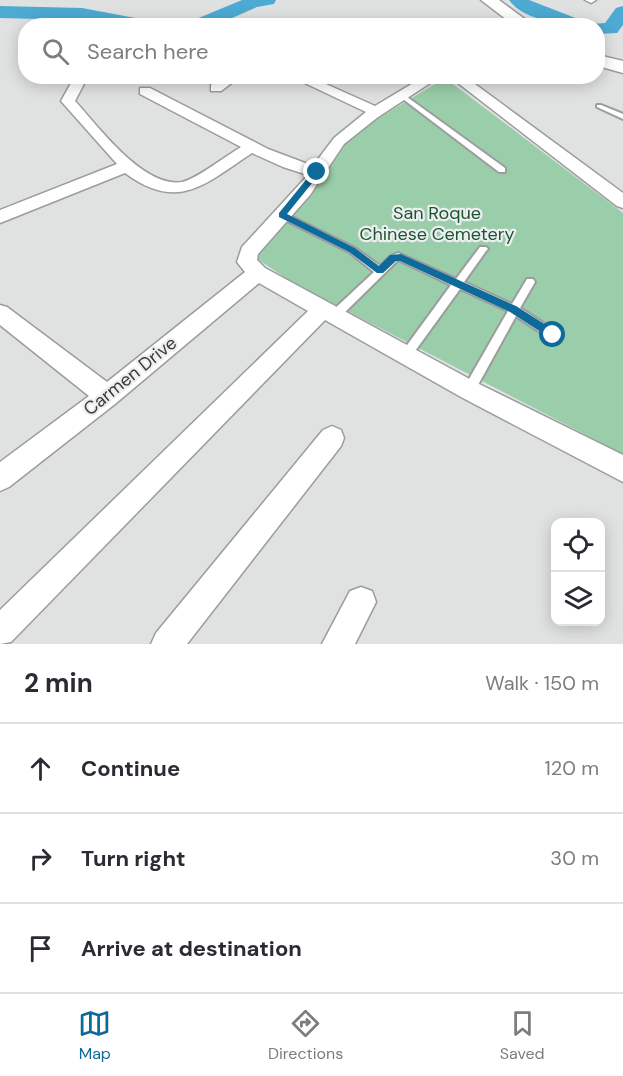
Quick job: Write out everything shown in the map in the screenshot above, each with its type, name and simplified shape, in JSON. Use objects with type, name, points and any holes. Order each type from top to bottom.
[{"type":"main road","points":[[489,0],[515,18]]},
{"type":"main road","points":[[605,62],[623,67]]},
{"type":"street","points":[[78,84],[68,101],[127,166],[147,179],[170,189],[189,186],[251,147]]},
{"type":"street","points":[[216,88],[222,84]]},
{"type":"street","points":[[314,84],[377,112]]},
{"type":"street","points":[[421,84],[401,95],[338,142],[324,157],[317,172],[249,252],[247,262],[258,273],[469,390],[623,469]]},
{"type":"street","points":[[466,84],[623,202]]},
{"type":"street","points":[[145,91],[211,123],[289,166],[317,172]]},
{"type":"street","points":[[0,218],[127,166]]},
{"type":"street","name":"Carmen Drive","points":[[0,478],[258,273]]},
{"type":"street","points":[[0,631],[329,311]]},
{"type":"street","points":[[0,313],[106,396]]},
{"type":"street","points":[[167,644],[332,438]]},
{"type":"street","points":[[338,644],[361,602]]},
{"type":"lane","points":[[401,95],[502,170]]},
{"type":"lane","points":[[599,106],[623,117]]},
{"type":"lane","points":[[282,215],[343,245],[380,271]]},
{"type":"lane","points":[[406,355],[483,249]]},
{"type":"lane","points":[[329,311],[398,256],[513,309],[553,335]]},
{"type":"lane","points":[[469,390],[530,282]]},
{"type":"green space","name":"San Roque Chinese Cemetery","points":[[435,84],[453,84],[623,213],[623,454],[295,284],[253,256],[320,181],[326,164],[357,131]]},
{"type":"waterway","points":[[215,18],[253,2],[267,0]]},
{"type":"waterway","points":[[518,0],[524,5],[560,18]]},
{"type":"waterway","points":[[0,12],[82,14],[98,18]]},
{"type":"waterway","points":[[605,29],[610,29],[623,12]]},
{"type":"route","points":[[317,172],[312,181],[282,215],[352,250],[380,271],[394,258],[401,257],[513,309],[553,335]]}]
